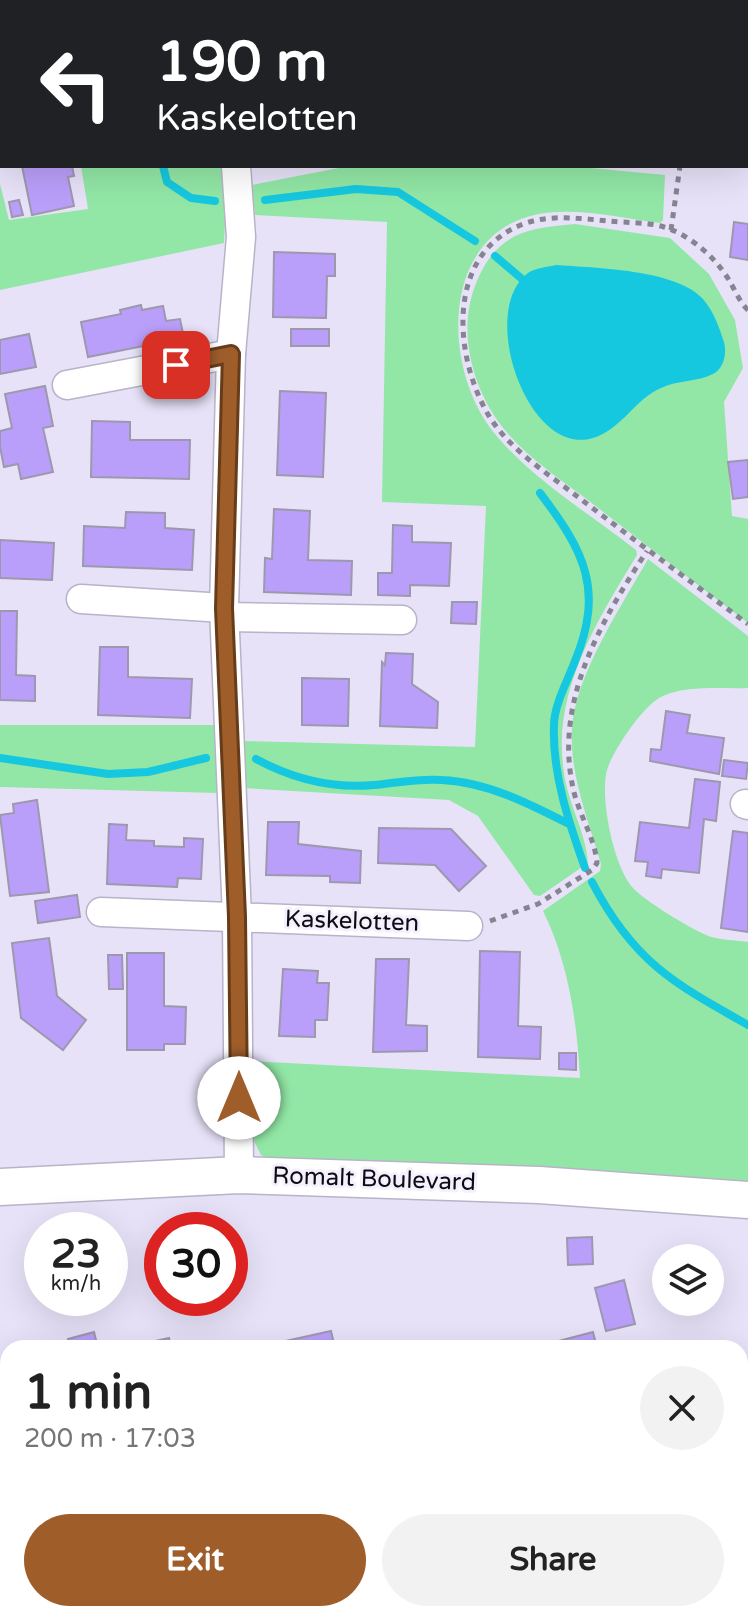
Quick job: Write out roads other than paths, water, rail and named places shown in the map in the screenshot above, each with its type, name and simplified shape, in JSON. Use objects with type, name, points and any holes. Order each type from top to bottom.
[{"type":"street","points":[[236,168],[241,237],[231,354],[224,612],[237,917],[239,1175]]},
{"type":"street","points":[[67,385],[231,354]]},
{"type":"street","points":[[81,599],[224,612],[402,620]]},
{"type":"street","name":"Kaskelotten","points":[[101,912],[468,926]]},
{"type":"street","name":"Romalt Boulevard","points":[[0,1187],[239,1175],[539,1185],[748,1200]]},
{"type":"water","points":[[556,265],[634,272],[674,281],[690,289],[707,304],[720,331],[725,351],[720,368],[707,377],[667,385],[652,393],[612,428],[593,438],[569,438],[548,426],[530,405],[517,377],[509,347],[508,318],[513,292],[528,273]]},
{"type":"waterway","points":[[164,168],[167,182],[191,198],[215,201]]},
{"type":"waterway","points":[[265,200],[356,189],[398,192],[475,241]]},
{"type":"waterway","points":[[495,256],[522,279]]},
{"type":"waterway","points":[[540,493],[569,534],[585,572],[589,592],[584,636],[559,701],[554,725],[559,780],[585,868]]},
{"type":"waterway","points":[[0,758],[108,774],[148,772],[206,758]]},
{"type":"waterway","points":[[256,759],[298,777],[328,784],[358,786],[434,780],[475,785],[524,802],[569,824]]},
{"type":"waterway","points":[[592,882],[623,932],[657,967],[676,982],[748,1025]]}]
